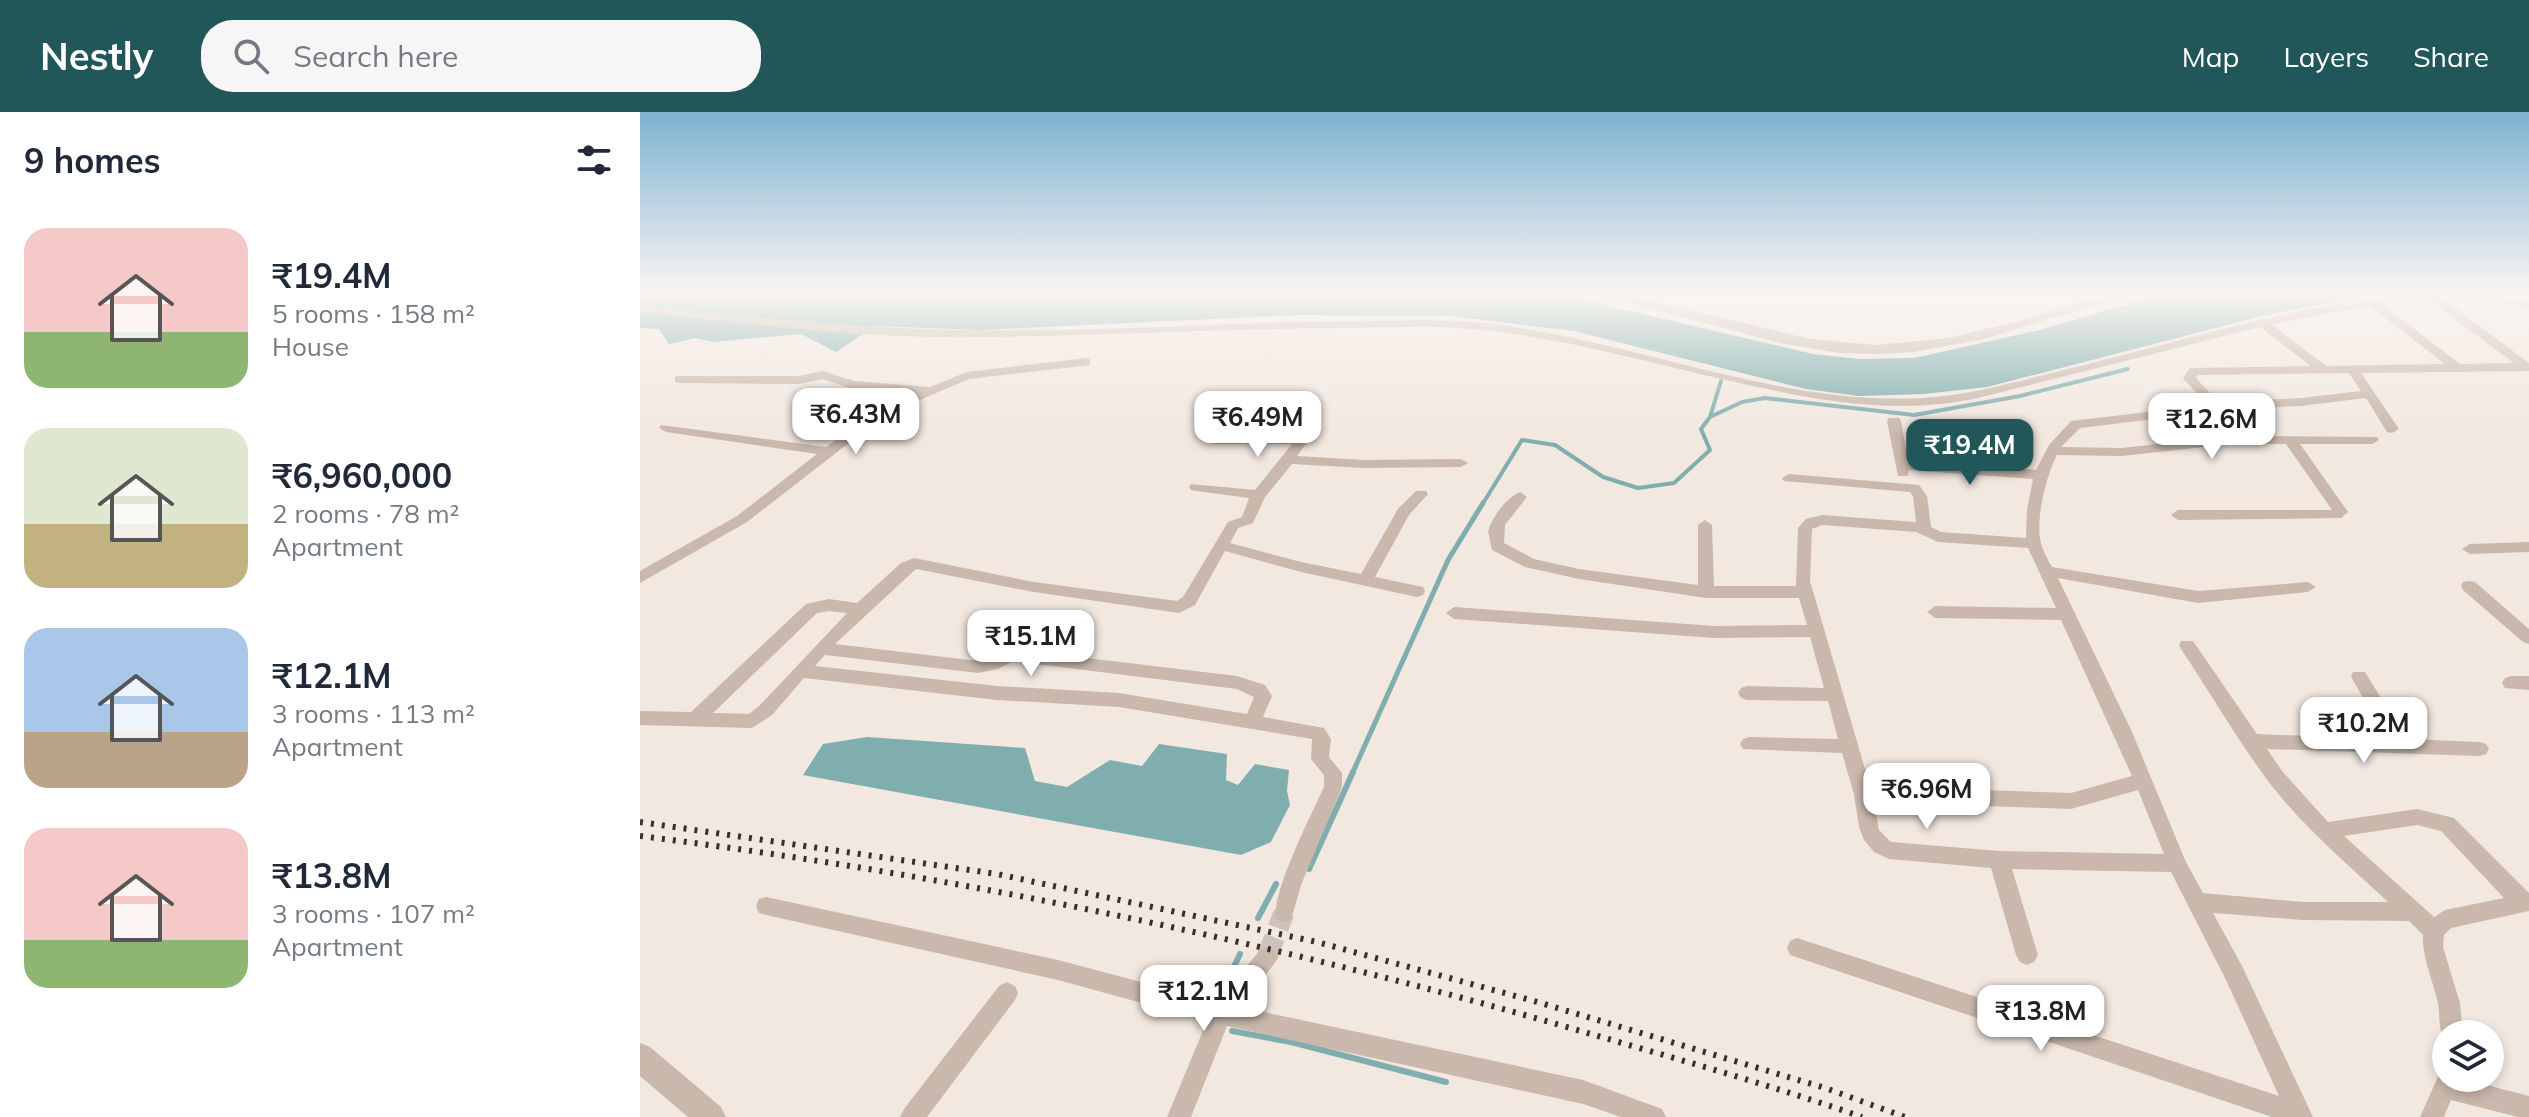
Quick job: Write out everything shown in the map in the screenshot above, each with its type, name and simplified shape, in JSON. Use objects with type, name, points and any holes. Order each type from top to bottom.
[{"type":"street","points":[[1561,341],[1793,392],[1835,400],[1879,403],[1958,398],[2186,341]]},
{"type":"street","points":[[1798,341],[1860,349],[1915,347],[1955,341]]},
{"type":"street","points":[[2286,341],[2321,368]]},
{"type":"street","points":[[2422,341],[2456,367]]},
{"type":"street","points":[[2493,341],[2528,367]]},
{"type":"street","points":[[640,578],[742,519],[873,419],[929,390],[993,370],[1086,362]]},
{"type":"street","points":[[2236,434],[2189,378],[2194,371],[2528,367]]},
{"type":"street","points":[[2352,368],[2392,429]]},
{"type":"street","points":[[679,379],[799,380],[823,375],[853,385],[929,390]]},
{"type":"street","points":[[2301,1116],[2177,863],[2123,732],[2033,543],[2032,513],[2041,475],[2061,435],[2076,424],[2206,410],[2215,406],[2301,402],[2371,394]]},
{"type":"street","points":[[1894,421],[1906,487]]},
{"type":"street","points":[[640,718],[752,721],[766,710],[860,609],[906,567],[925,563],[1034,587],[1174,609],[1189,601],[1233,525],[1248,520],[1258,495],[1314,423]]},
{"type":"street","points":[[666,428],[831,452]]},
{"type":"street","points":[[1215,440],[1302,440]]},
{"type":"street","points":[[2053,451],[2122,452],[2230,440],[2372,440]]},
{"type":"street","points":[[2178,515],[2336,515],[2341,512],[2291,441]]},
{"type":"street","points":[[1288,460],[1461,463]]},
{"type":"street","points":[[1902,465],[2041,475]]},
{"type":"street","points":[[1789,478],[1917,490],[1924,528]]},
{"type":"street","points":[[1196,487],[1258,495]]},
{"type":"street","points":[[1366,580],[1403,512],[1421,494]]},
{"type":"street","points":[[1520,497],[1494,529],[1497,546],[1530,563],[1579,574],[1706,592],[1806,592]]},
{"type":"street","points":[[2033,543],[1936,537],[1924,528],[1822,520],[1811,522],[1805,528],[1802,581],[1863,794],[1871,838],[1876,845],[1889,850],[1999,860],[2177,863]]},
{"type":"street","points":[[1705,525],[1706,592]]},
{"type":"street","points":[[1221,545],[1301,567],[1417,591]]},
{"type":"street","points":[[2470,549],[2529,547]]},
{"type":"street","points":[[2046,571],[2198,597],[2308,587]]},
{"type":"street","points":[[2469,586],[2529,638]]},
{"type":"street","points":[[694,720],[812,608],[829,605],[860,609]]},
{"type":"street","points":[[1935,612],[2067,614]]},
{"type":"street","points":[[1454,613],[1714,632],[1818,631]]},
{"type":"street","points":[[2187,645],[2275,776],[2325,831],[2434,931]]},
{"type":"street","points":[[822,649],[978,667],[992,665],[1011,655],[1237,683],[1259,690],[1263,696],[1252,722]]},
{"type":"street","points":[[800,671],[997,693],[1119,700],[1318,733],[1322,739],[1320,759],[1335,777],[1291,885],[1284,913]]},
{"type":"street","points":[[2359,677],[2401,746]]},
{"type":"street","points":[[1747,693],[1835,695]]},
{"type":"street","points":[[2249,741],[2480,749]]},
{"type":"street","points":[[1749,744],[1849,746]]},
{"type":"street","points":[[1863,794],[2071,801],[2142,781]]},
{"type":"street","points":[[2325,831],[2417,817],[2447,824],[2526,902]]},
{"type":"street","points":[[1999,860],[2027,955]]},
{"type":"street","points":[[2198,902],[2303,911],[2413,912]]},
{"type":"street","points":[[2451,1020],[2433,947],[2434,931],[2445,920],[2526,902]]},
{"type":"street","points":[[766,906],[1058,970],[1221,1014],[1583,1092],[1654,1117]]},
{"type":"street","points":[[1797,948],[2301,1116]]},
{"type":"street","points":[[1179,1117],[1221,1014],[1267,957]]},
{"type":"street","points":[[912,1117],[1007,993]]},
{"type":"street","points":[[640,1057],[711,1117]]},
{"type":"street","points":[[2432,1117],[2443,1092]]},
{"type":"street","points":[[2479,1092],[2529,1108]]},
{"type":"water","points":[[814,341],[853,341],[836,352]]},
{"type":"water","points":[[1614,341],[1757,341],[1813,354],[1860,359],[1914,358],[1991,341],[2166,341],[1987,387],[1924,394],[1859,396],[1806,389]]},
{"type":"water","points":[[867,737],[1025,748],[1035,781],[1067,787],[1110,760],[1142,766],[1159,744],[1227,754],[1226,780],[1238,785],[1255,764],[1289,770],[1287,791],[1290,805],[1271,842],[1241,855],[803,775],[823,744]]},
{"type":"waterway","points":[[1710,417],[1742,402],[1765,398],[1914,415],[2020,396],[2128,369]]},
{"type":"waterway","points":[[1710,417],[1721,381]]},
{"type":"waterway","points":[[1482,505],[1522,440],[1555,445],[1603,477],[1638,488],[1674,483],[1710,450],[1701,429],[1710,417]]},
{"type":"waterway","points":[[1352,774],[1448,560],[1483,503]]},
{"type":"waterway","points":[[1309,869],[1353,772]]},
{"type":"waterway","points":[[1258,918],[1276,884]]},
{"type":"waterway","points":[[1206,999],[1229,977],[1240,954]]},
{"type":"waterway","points":[[1232,1031],[1291,1042],[1446,1082]]},
{"type":"tunnel","points":[[1267,957],[1284,913]]},
{"type":"railway","points":[[640,822],[997,874],[1317,942],[1534,1001],[1825,1088],[1905,1117]]},
{"type":"railway","points":[[640,836],[760,852],[998,892],[1234,941],[1468,999],[1724,1073],[1862,1117]]}]
